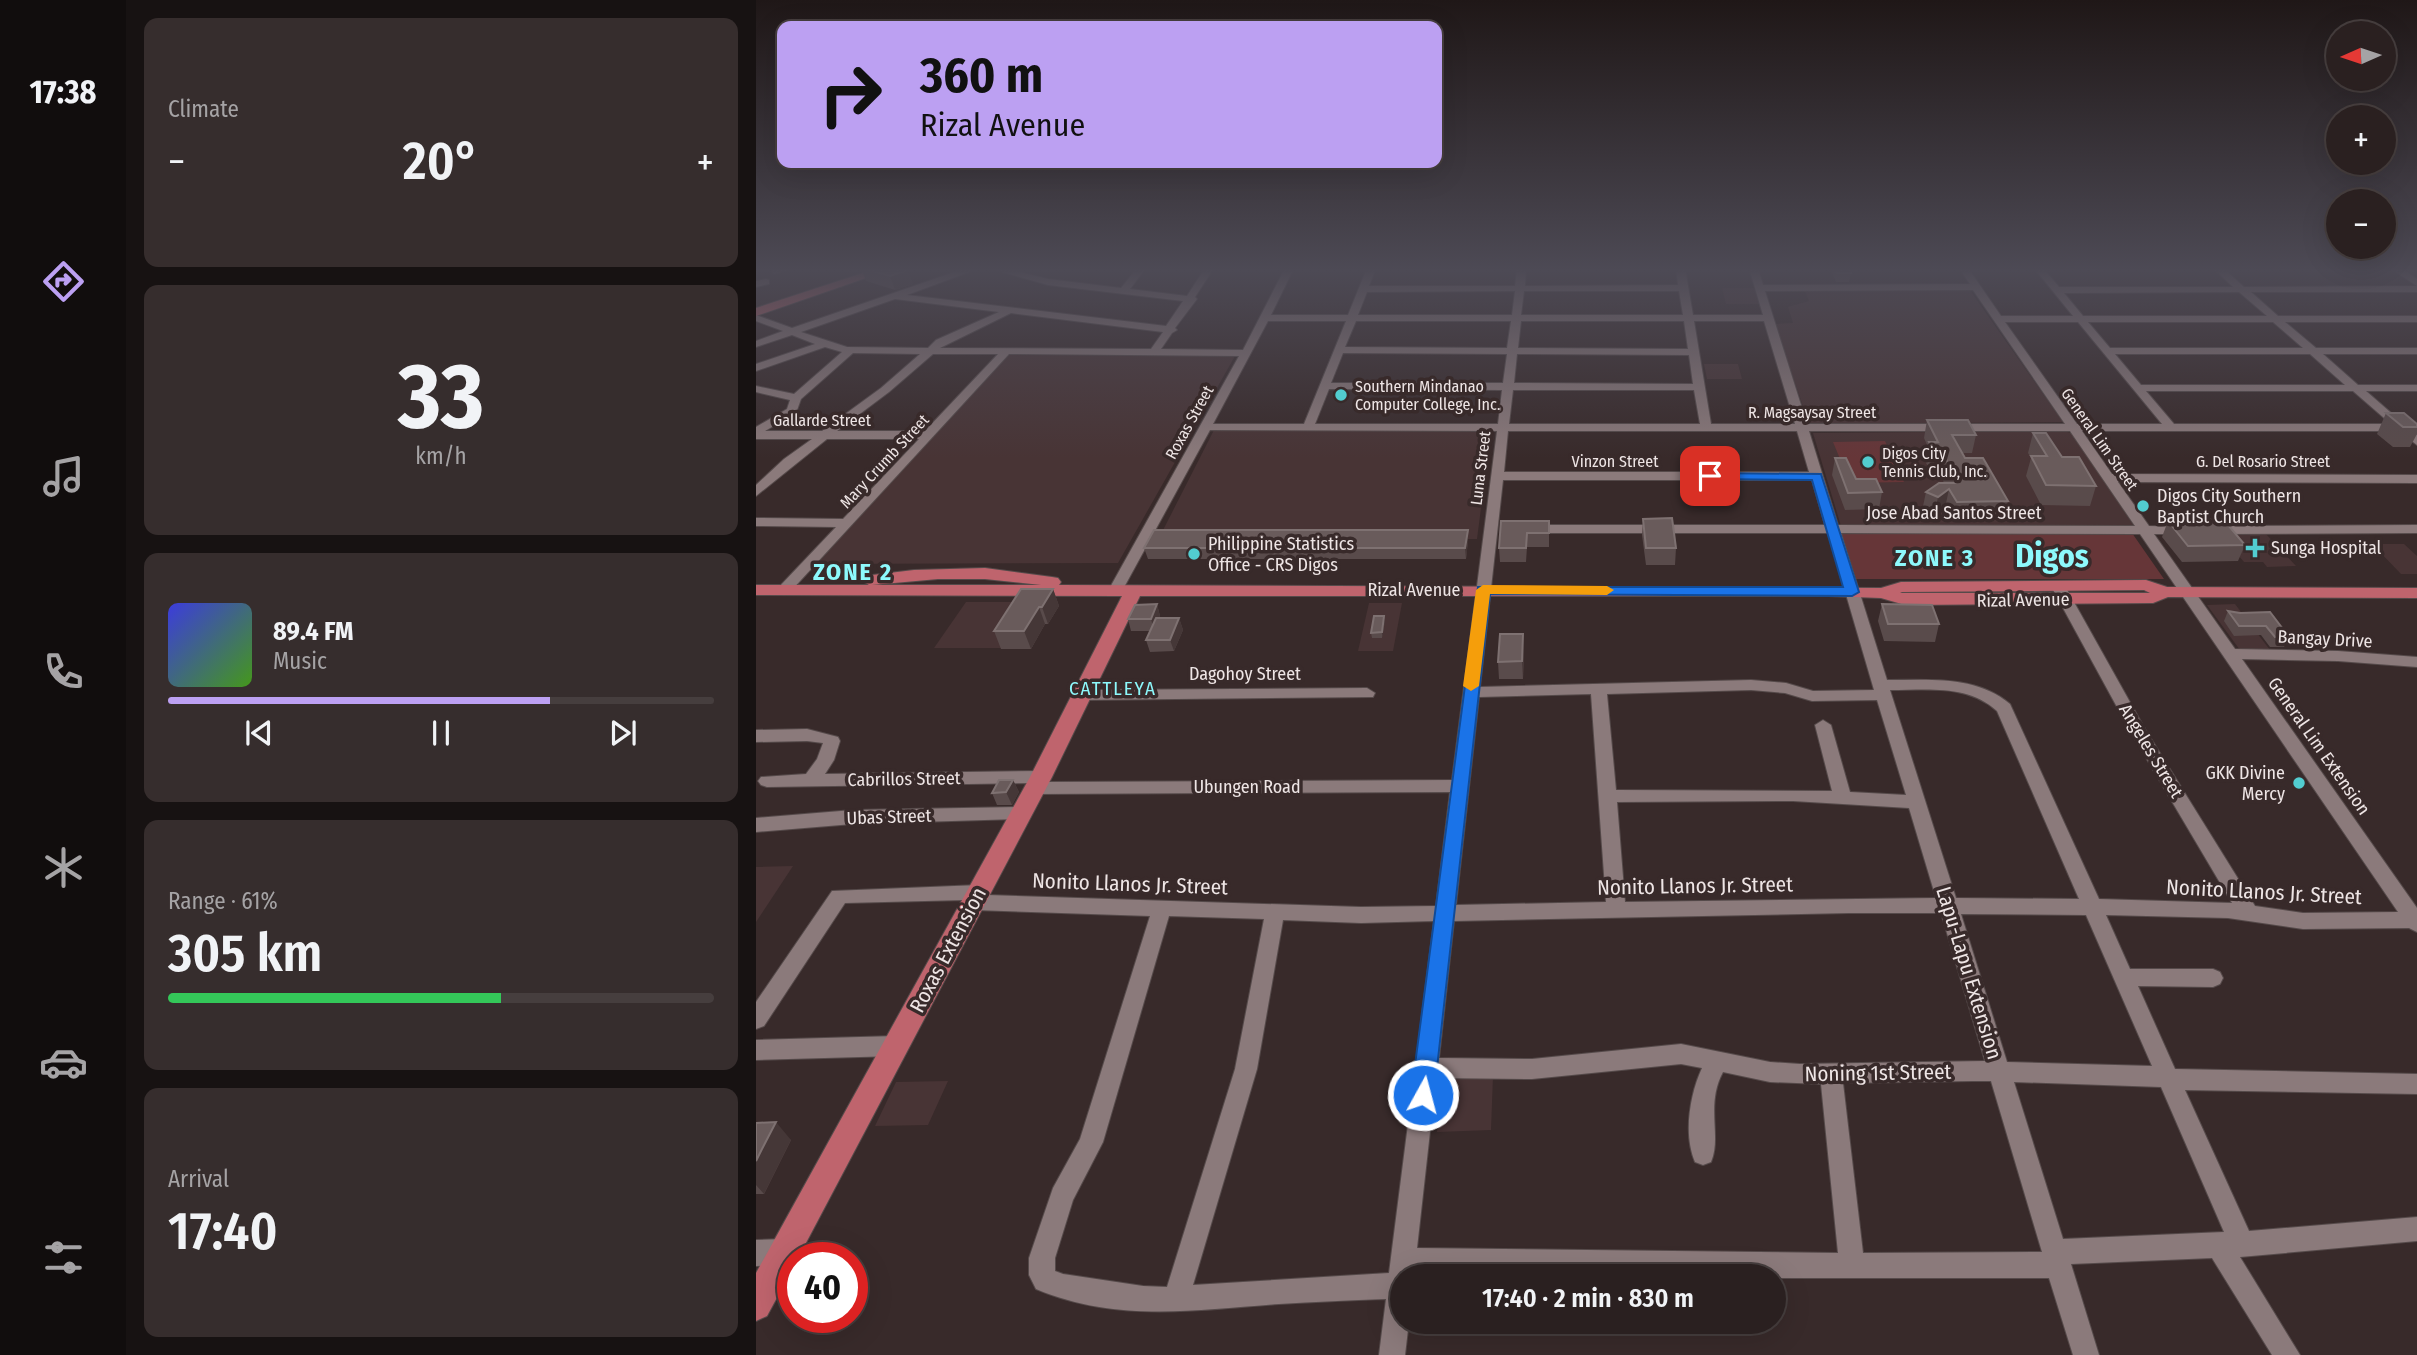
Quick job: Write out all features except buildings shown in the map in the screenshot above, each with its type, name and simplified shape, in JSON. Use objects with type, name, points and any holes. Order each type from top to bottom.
[{"type":"main road","name":"Rizal Avenue","points":[[756,590],[1852,592],[1882,593],[1905,600],[2022,593],[2153,598],[2165,592],[2417,593]]},
{"type":"main road","name":"Roxas Extension","points":[[789,1242],[1038,782],[1082,695],[1124,591]]},
{"type":"main road","name":"Roxas Extension","points":[[756,1305],[777,1265]]},
{"type":"street","points":[[756,344],[790,331]]},
{"type":"street","points":[[792,331],[850,350],[1247,354]]},
{"type":"street","points":[[756,492],[948,337],[961,331]]},
{"type":"street","points":[[1153,354],[1170,331]]},
{"type":"street","name":"Roxas Street","points":[[1124,591],[1206,427],[1258,331]]},
{"type":"street","points":[[1308,427],[1346,331]]},
{"type":"street","name":"Luna Street","points":[[1403,1264],[1483,590],[1504,528],[1497,477],[1514,331]]},
{"type":"street","points":[[1690,331],[1706,427]]},
{"type":"street","name":"Lapu-Lapu Extension","points":[[1772,331],[2087,1355]]},
{"type":"street","name":"General Lim Street","points":[[2007,331],[2187,592]]},
{"type":"street","points":[[2090,331],[2171,428]]},
{"type":"street","points":[[2290,331],[2417,441]]},
{"type":"street","points":[[756,368],[825,344]]},
{"type":"street","points":[[796,398],[850,350]]},
{"type":"street","points":[[1338,350],[1694,352]]},
{"type":"street","points":[[2107,351],[2417,351]]},
{"type":"street","name":"Mary Crumb Street","points":[[784,590],[1005,353]]},
{"type":"street","points":[[1324,386],[1700,387]]},
{"type":"street","points":[[2138,388],[2417,387]]},
{"type":"street","points":[[756,389],[796,398]]},
{"type":"street","points":[[756,433],[792,411],[797,404],[796,398]]},
{"type":"street","name":"R. Magsaysay Street","points":[[1206,427],[2417,428]]},
{"type":"street","name":"Gallarde Street","points":[[756,433],[821,437],[930,435]]},
{"type":"street","name":"Vinzon Street","points":[[1497,477],[1817,476]]},
{"type":"street","name":"G. Del Rosario Street","points":[[2108,478],[2417,479]]},
{"type":"street","points":[[756,522],[846,523]]},
{"type":"street","name":"Jose Abad Santos Street","points":[[1504,528],[2145,531],[2417,529]]},
{"type":"street","name":"General Lim Extension","points":[[2187,592],[2416,921]]},
{"type":"street","name":"Angeles Street","points":[[2062,593],[2137,729],[2248,912]]},
{"type":"street","name":"Bangay Drive","points":[[2230,654],[2338,656],[2415,664]]},
{"type":"street","points":[[1471,692],[1751,685],[1786,688],[1812,696],[1882,690],[1976,690],[1998,700],[2010,717],[2094,907],[2166,1077],[2230,1244],[2287,1355]]},
{"type":"street","points":[[1599,689],[1616,910]]},
{"type":"street","name":"Dagohoy Street","points":[[1082,695],[1367,692]]},
{"type":"street","points":[[1823,725],[1842,796]]},
{"type":"street","points":[[756,736],[813,736],[827,737],[832,741],[825,760],[811,781]]},
{"type":"street","name":"Cabrillos Street","points":[[767,781],[1038,782]]},
{"type":"street","name":"Ubungen Road","points":[[1038,782],[1459,786]]},
{"type":"street","points":[[1609,796],[1842,796],[1917,802]]},
{"type":"street","name":"Ubas Street","points":[[756,825],[853,817],[1022,813]]},
{"type":"street","name":"Nonito Llanos Jr. Street","points":[[756,1020],[839,897],[977,897],[1163,907],[1444,914],[1949,906],[2094,907],[2248,912],[2303,921],[2416,921]]},
{"type":"street","points":[[1163,907],[1090,1142],[1062,1196],[1041,1268],[1045,1280],[1063,1287],[1143,1299],[1176,1300],[1279,1291],[1390,1275]]},
{"type":"street","points":[[1176,1300],[1246,1069],[1275,911]]},
{"type":"street","points":[[2123,977],[2213,978]]},
{"type":"street","points":[[756,1050],[896,1046]]},
{"type":"street","name":"Noning 1st Street","points":[[1426,1068],[1532,1069],[1681,1054],[1770,1072],[1831,1075],[2000,1072],[2196,1080],[2417,1084]]},
{"type":"street","points":[[1703,1154],[1700,1108],[1710,1073],[1718,1061]]},
{"type":"street","points":[[1831,1075],[1852,1266]]},
{"type":"street","points":[[1786,1267],[2057,1258],[2417,1229]]},
{"type":"street","points":[[756,1253],[777,1252]]},
{"type":"street","name":"Luna Street","points":[[1392,1355],[1395,1334]]},
{"type":"shaded area","points":[[1777,331],[1999,331],[2063,422],[1809,424]]},
{"type":"shaded area","points":[[1009,355],[1235,356],[1118,563],[815,564]]},
{"type":"shaded area","points":[[1704,364],[1738,364],[1742,379],[1707,379]]},
{"type":"shaded area","points":[[1214,430],[1491,431],[1477,539],[1158,540]]},
{"type":"shaded area","points":[[1813,433],[2071,433],[2134,526],[1841,526]]},
{"type":"shaded area","name":"Digos City Tennis Club, Inc.","points":[[1885,441],[1904,482],[1850,483],[1833,442]]},
{"type":"shaded area","points":[[1841,533],[2132,533],[2164,579],[1856,579]]},
{"type":"shaded area","name":"Sunga Hospital","points":[[2219,533],[2265,533],[2296,566],[2267,567],[2263,562],[2244,562]]},
{"type":"shaded area","points":[[2372,544],[2404,544],[2417,556],[2417,574],[2401,574]]},
{"type":"shaded area","points":[[966,602],[1029,602],[1001,648],[934,648]]},
{"type":"shaded area","points":[[1369,603],[1402,603],[1393,651],[1358,651]]},
{"type":"shaded area","points":[[2235,604],[2270,650],[2240,650],[2207,605]]},
{"type":"shaded area","points":[[793,866],[756,922],[756,867]]},
{"type":"shaded area","points":[[1493,1076],[1491,1130],[1437,1132],[1441,1078]]},
{"type":"shaded area","points":[[948,1081],[928,1125],[875,1126],[896,1082]]},
{"type":"slow traffic","points":[[1471,686],[1483,590],[1607,590]]},
{"type":"place","name":"Southern Mindanao Computer College, Inc.","points":[[1341,395]]},
{"type":"place","name":"Digos City Tennis Club, Inc.","points":[[1868,462]]},
{"type":"place","name":"Digos City Southern Baptist Church","points":[[2143,506]]},
{"type":"place","name":"Sunga Hospital","points":[[2255,548]]},
{"type":"place","name":"Philippine Statistics Office - CRS Digos","points":[[1194,554]]},
{"type":"place","name":"GKK Divine Mercy","points":[[2299,783]]},
{"type":"district","name":"Digos","points":[[2052,556]]},
{"type":"district","name":"ZONE 3","points":[[1935,558]]},
{"type":"district","name":"ZONE 2","points":[[853,572]]},
{"type":"district","name":"CATTLEYA","points":[[1113,688]]},
{"type":"route","points":[[1423,1095],[1483,590],[1852,592],[1817,476],[1710,476]]}]
